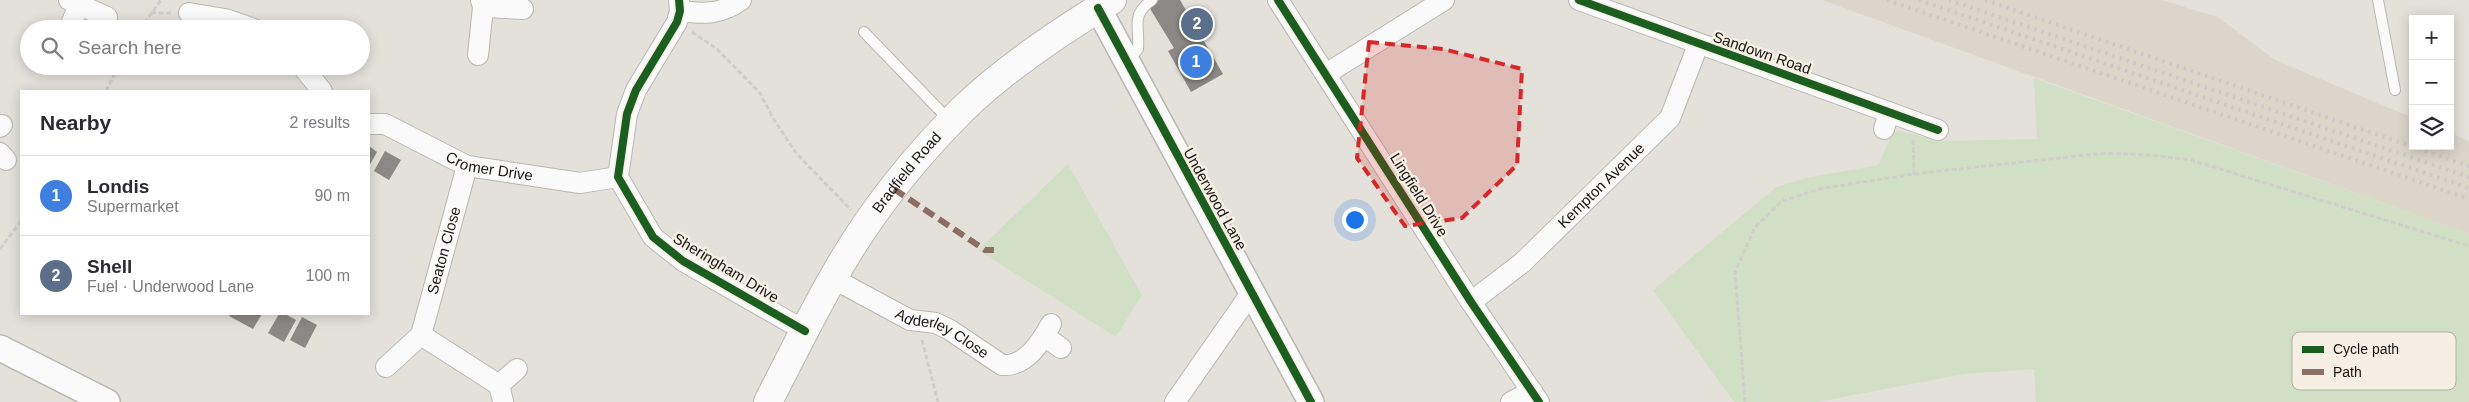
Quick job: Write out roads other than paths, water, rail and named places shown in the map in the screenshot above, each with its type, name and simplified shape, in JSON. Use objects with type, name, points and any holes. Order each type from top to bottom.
[{"type":"main road","name":"Bradfield Road","points":[[768,402],[832,278],[867,224],[910,169],[963,109],[1036,49],[1105,4]]},
{"type":"street","points":[[618,178],[621,142],[630,106],[636,90],[679,11],[708,14],[723,10],[741,0]]},
{"type":"street","name":"Lingfield Drive","points":[[1278,0],[1471,302],[1536,397]]},
{"type":"street","points":[[1326,74],[1444,0]]},
{"type":"street","name":"Sandown Road","points":[[1579,0],[1698,45],[1887,121],[1912,121],[1938,130]]},
{"type":"street","points":[[72,20],[74,2],[107,17]]},
{"type":"street","points":[[478,55],[482,4],[523,9]]},
{"type":"street","name":"Underwood Lane","points":[[1105,4],[1125,62],[1310,402]]},
{"type":"street","points":[[188,13],[229,20]]},
{"type":"street","name":"Kempton Avenue","points":[[1471,302],[1522,263],[1670,118],[1698,45]]},
{"type":"street","points":[[309,75],[321,90]]},
{"type":"street","name":"Cromer Drive","points":[[370,124],[386,124],[467,166],[580,183],[618,178]]},
{"type":"street","name":"Seaton Close","points":[[421,335],[467,166]]},
{"type":"street","name":"Sheringham Drive","points":[[618,178],[653,237],[683,261],[805,331]]},
{"type":"street","name":"Adderley Close","points":[[832,278],[910,320],[936,323],[950,330],[1002,365],[1009,366],[1025,358],[1034,350],[1048,330],[1061,348]]},
{"type":"street","points":[[1175,402],[1251,294]]},
{"type":"street","points":[[386,368],[421,335],[501,393],[517,369]]},
{"type":"street","points":[[0,348],[107,402]]},
{"type":"street","points":[[1511,402],[1536,397]]},
{"type":"lane","points":[[1125,62],[1138,49],[1137,24],[1139,13],[1152,0]]},
{"type":"lane","points":[[2378,0],[2395,90]]},
{"type":"lane","points":[[864,32],[952,122]]},
{"type":"railway","points":[[1887,0],[2469,199]]},
{"type":"railway","points":[[1919,0],[2469,188]]},
{"type":"railway","points":[[1949,0],[2469,177]]},
{"type":"railway","points":[[1985,0],[2469,166]]},
{"type":"place","name":"Shell","points":[[1197,24]]},
{"type":"place","name":"Londis","points":[[1196,62]]}]
